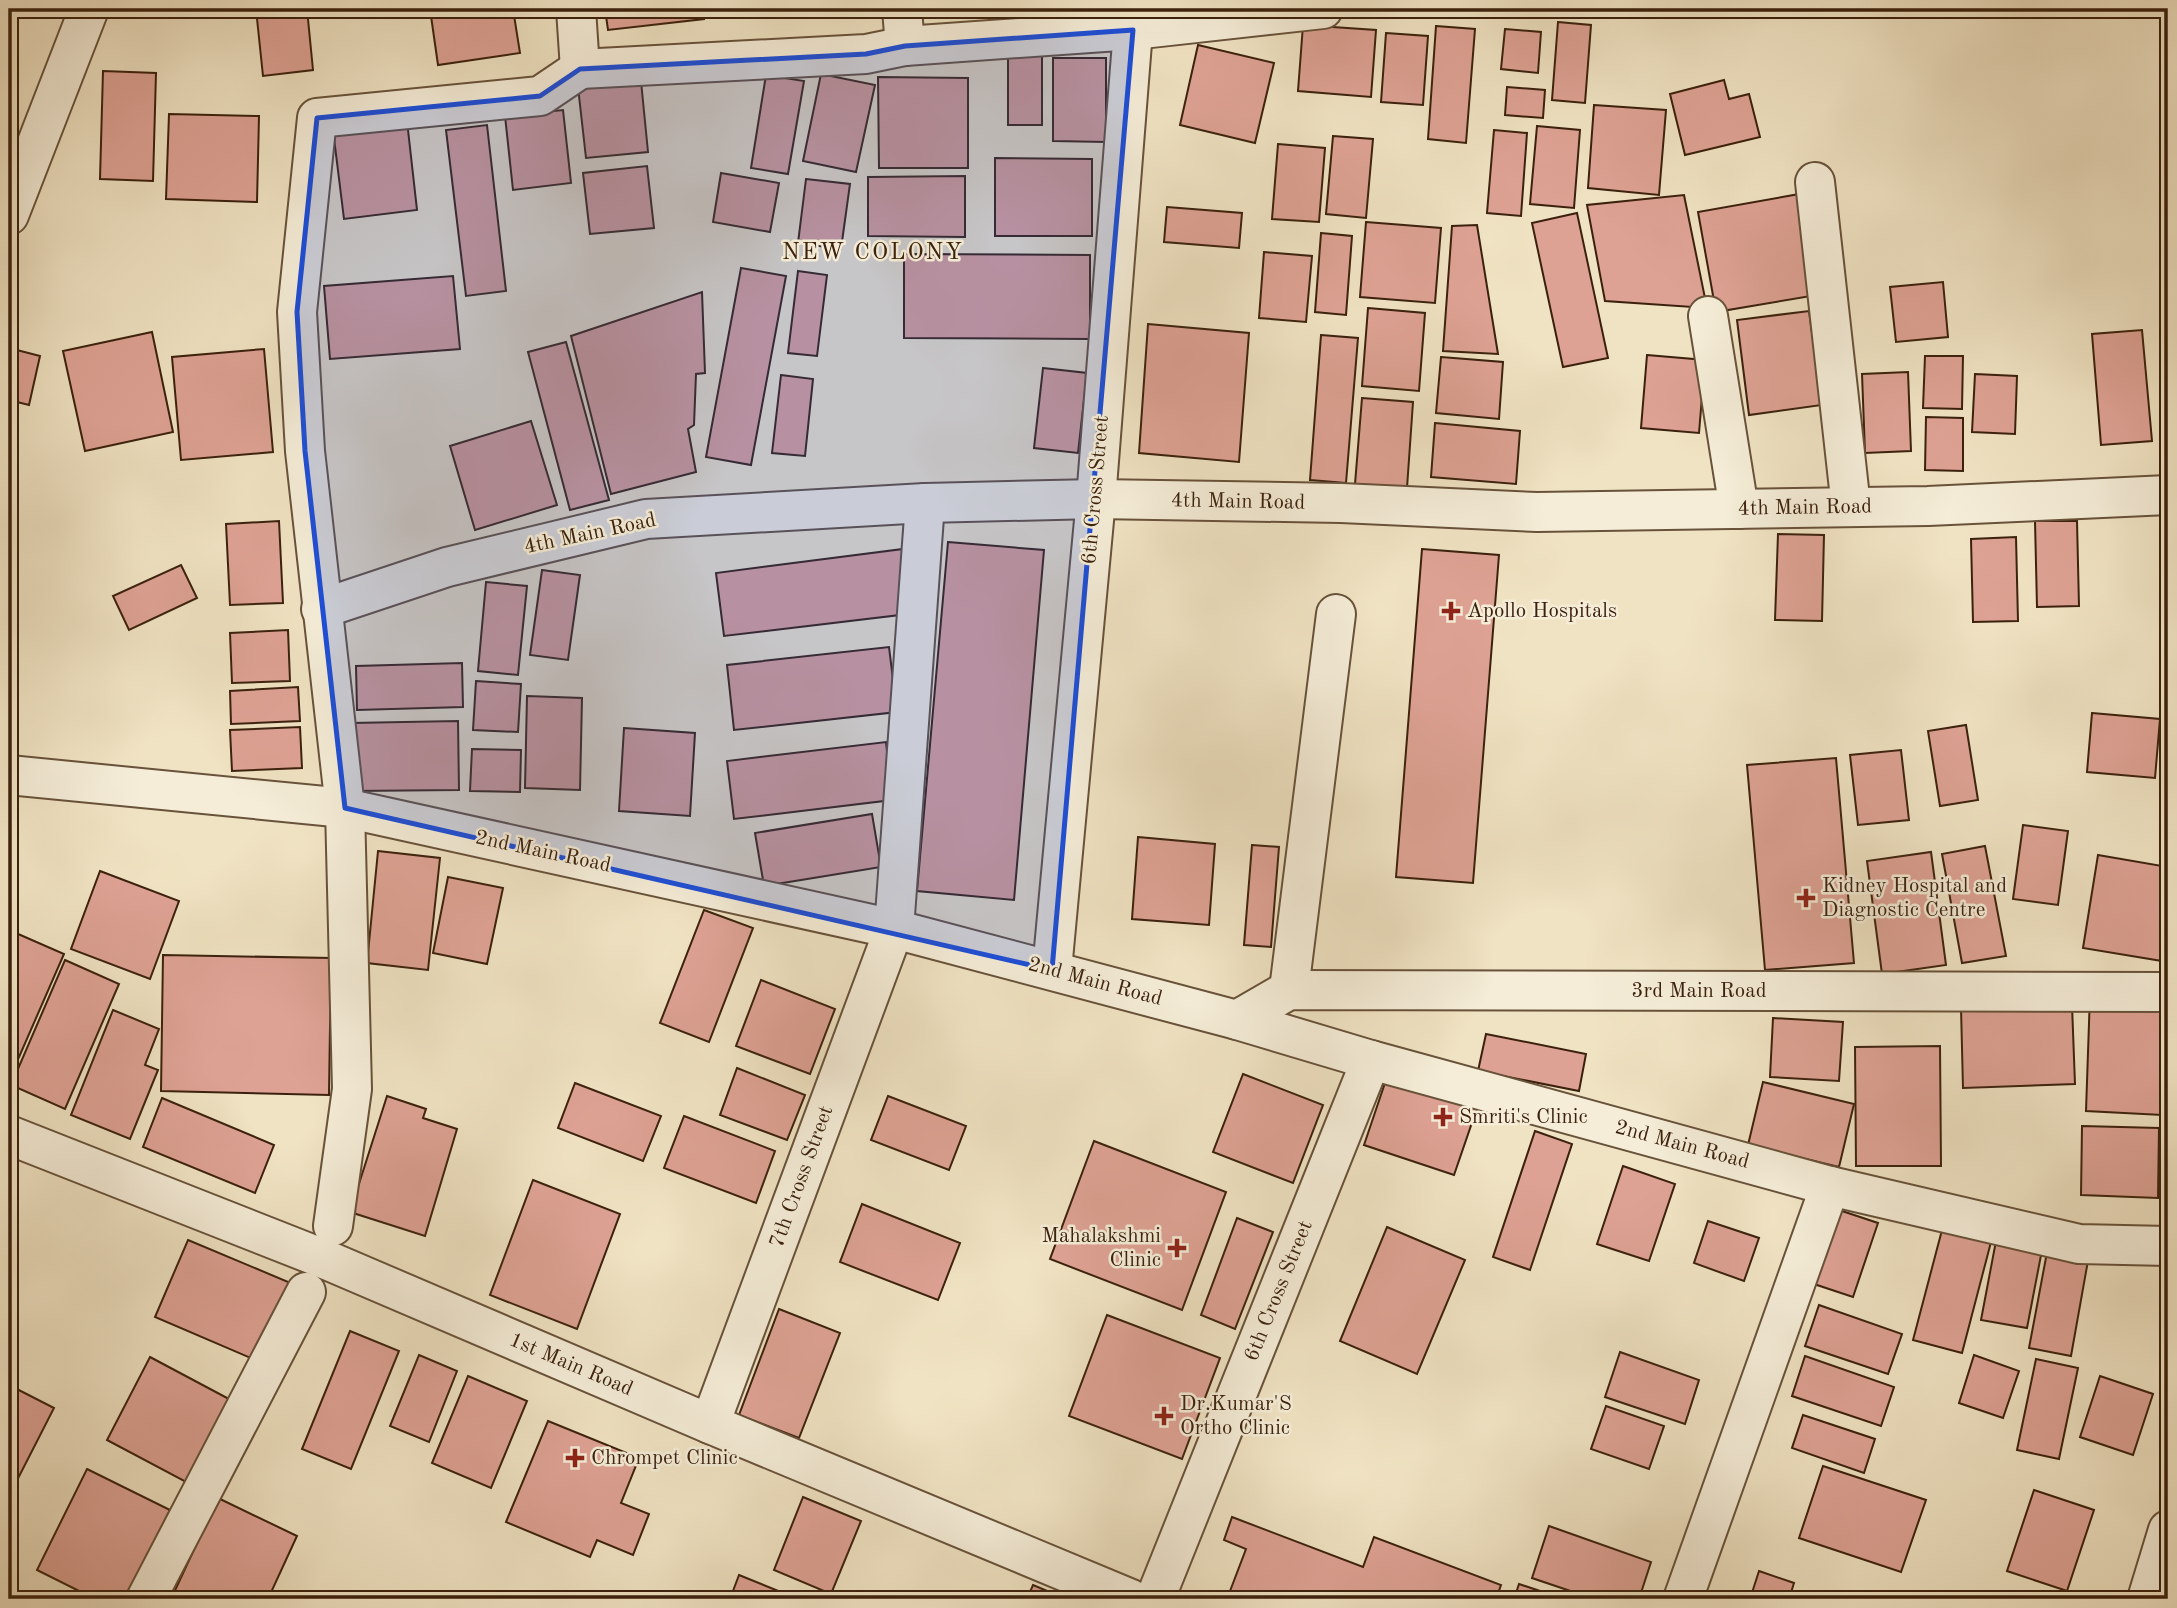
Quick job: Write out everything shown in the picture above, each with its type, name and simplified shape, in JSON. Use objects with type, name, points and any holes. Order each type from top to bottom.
[{"type":"street","points":[[9,215],[89,9]]},
{"type":"street","points":[[576,9],[580,69]]},
{"type":"street","points":[[333,1226],[352,1088],[345,808],[305,451],[296,312],[317,118],[540,96],[580,69],[866,54],[903,27],[1323,9]]},
{"type":"street","name":"6th Cross Street","points":[[1052,970],[1096,499],[1133,19]]},
{"type":"street","points":[[1815,182],[1852,507]]},
{"type":"street","points":[[1708,316],[1739,509]]},
{"type":"street","name":"4th Main Road","points":[[321,609],[447,566],[646,519],[925,503],[1096,499],[1341,503],[1537,512],[1928,506],[2168,495]]},
{"type":"street","name":"7th Cross Street","points":[[710,1424],[894,929],[925,503]]},
{"type":"street","points":[[1237,1020],[1289,990],[1336,614]]},
{"type":"street","name":"2nd Main Road","points":[[9,775],[345,808],[894,929],[1237,1020],[1371,1060],[1830,1186],[2079,1244],[2168,1246]]},
{"type":"street","name":"3rd Main Road","points":[[1289,990],[2168,992]]},
{"type":"street","name":"6th Cross Street","points":[[1154,1599],[1371,1060]]},
{"type":"street","name":"1st Main Road","points":[[9,1135],[329,1261],[710,1424],[1131,1599]]},
{"type":"street","points":[[1683,1599],[1830,1186]]},
{"type":"street","points":[[146,1599],[306,1292]]},
{"type":"street","points":[[2147,1599],[2168,1531]]},
{"type":"highlighted area","points":[[1133,30],[1052,970],[345,808],[305,451],[297,312],[317,118],[540,96],[580,69],[866,54],[905,46]]},
{"type":"building","points":[[256,9],[307,9],[313,70],[263,76]]},
{"type":"building","points":[[430,9],[513,9],[520,53],[438,65]]},
{"type":"building","points":[[605,9],[703,9],[704,19],[608,30]]},
{"type":"building","points":[[922,9],[967,9],[922,14]]},
{"type":"building","points":[[1558,22],[1591,25],[1585,103],[1552,100]]},
{"type":"building","points":[[1303,25],[1376,30],[1371,97],[1298,91]]},
{"type":"building","points":[[1436,26],[1475,29],[1466,143],[1428,139]]},
{"type":"building","points":[[1505,29],[1541,32],[1538,73],[1501,69]]},
{"type":"building","points":[[1386,33],[1428,36],[1423,105],[1381,102]]},
{"type":"building","points":[[1198,45],[1274,63],[1255,143],[1180,125]]},
{"type":"building","points":[[1008,55],[1042,55],[1042,125],[1008,125]]},
{"type":"building","points":[[1053,58],[1106,58],[1106,142],[1053,141]]},
{"type":"building","points":[[103,71],[156,73],[153,181],[100,179]]},
{"type":"building","points":[[821,74],[875,85],[856,172],[803,161]]},
{"type":"building","points":[[766,75],[804,81],[788,174],[751,168]]},
{"type":"building","points":[[878,77],[968,78],[968,168],[879,168]]},
{"type":"building","points":[[1724,80],[1729,99],[1749,94],[1760,137],[1685,155],[1670,94]]},
{"type":"building","points":[[641,81],[648,152],[586,158],[578,87]]},
{"type":"building","points":[[1507,87],[1545,90],[1543,118],[1505,115]]},
{"type":"building","points":[[1594,105],[1666,110],[1659,195],[1588,188]]},
{"type":"building","points":[[563,110],[571,183],[513,190],[505,116]]},
{"type":"building","points":[[169,114],[259,116],[257,202],[166,199]]},
{"type":"building","points":[[407,121],[417,210],[344,219],[333,130]]},
{"type":"building","points":[[487,125],[506,291],[466,296],[446,130]]},
{"type":"building","points":[[1537,126],[1580,130],[1574,208],[1530,204]]},
{"type":"building","points":[[1494,130],[1527,133],[1521,216],[1487,213]]},
{"type":"building","points":[[1333,136],[1373,139],[1366,218],[1326,214]]},
{"type":"building","points":[[1278,144],[1325,148],[1319,222],[1272,219]]},
{"type":"building","points":[[995,158],[1092,159],[1092,236],[995,236]]},
{"type":"building","points":[[647,166],[654,228],[590,234],[583,173]]},
{"type":"building","points":[[721,173],[779,183],[770,232],[713,222]]},
{"type":"building","points":[[965,176],[965,237],[868,236],[868,177]]},
{"type":"building","points":[[806,179],[850,184],[841,249],[798,243]]},
{"type":"building","points":[[1805,193],[1823,294],[1716,312],[1698,212]]},
{"type":"building","points":[[1684,195],[1707,308],[1605,301],[1587,205]]},
{"type":"building","points":[[1167,207],[1242,213],[1239,248],[1164,242]]},
{"type":"building","points":[[1577,213],[1608,358],[1563,367],[1532,223]]},
{"type":"building","points":[[1366,222],[1441,228],[1435,303],[1360,297]]},
{"type":"building","points":[[1477,225],[1498,354],[1443,351],[1452,226]]},
{"type":"building","points":[[1321,233],[1352,236],[1346,315],[1315,312]]},
{"type":"building","points":[[1264,252],[1312,256],[1306,322],[1259,318]]},
{"type":"building","points":[[904,254],[1090,255],[1090,339],[904,338]]},
{"type":"building","points":[[741,268],[786,276],[751,465],[706,457]]},
{"type":"building","points":[[798,271],[827,275],[817,356],[788,353]]},
{"type":"building","points":[[453,276],[460,349],[330,359],[324,286]]},
{"type":"building","points":[[1943,282],[1948,337],[1896,342],[1890,287]]},
{"type":"building","points":[[702,292],[705,373],[696,374],[694,425],[688,429],[696,472],[611,494],[571,336]]},
{"type":"building","points":[[1368,308],[1425,313],[1419,391],[1362,386]]},
{"type":"building","points":[[1809,311],[1822,405],[1749,415],[1737,320]]},
{"type":"building","points":[[1148,324],[1249,333],[1239,462],[1139,453]]},
{"type":"building","points":[[2142,330],[2152,441],[2101,445],[2092,334]]},
{"type":"building","points":[[152,332],[173,432],[85,451],[63,351]]},
{"type":"building","points":[[1321,335],[1358,338],[1346,483],[1310,480]]},
{"type":"building","points":[[566,342],[609,500],[570,510],[528,352]]},
{"type":"building","points":[[9,348],[40,356],[29,405],[9,400]]},
{"type":"building","points":[[264,349],[273,452],[181,460],[172,357]]},
{"type":"building","points":[[1647,355],[1705,360],[1699,433],[1641,428]]},
{"type":"building","points":[[1925,356],[1963,356],[1962,409],[1923,408]]},
{"type":"building","points":[[1441,357],[1503,362],[1499,419],[1436,413]]},
{"type":"building","points":[[1043,368],[1087,373],[1078,453],[1034,448]]},
{"type":"building","points":[[1908,372],[1911,451],[1865,453],[1862,374]]},
{"type":"building","points":[[1975,374],[2017,376],[2015,434],[1972,432]]},
{"type":"building","points":[[781,375],[813,379],[805,456],[772,453]]},
{"type":"building","points":[[1362,398],[1413,402],[1407,488],[1355,484]]},
{"type":"building","points":[[1926,417],[1963,418],[1963,471],[1925,470]]},
{"type":"building","points":[[531,421],[557,505],[475,530],[450,446]]},
{"type":"building","points":[[1435,423],[1520,431],[1516,484],[1431,477]]},
{"type":"building","points":[[279,521],[283,603],[230,605],[226,524]]},
{"type":"building","points":[[2035,521],[2077,521],[2079,606],[2037,607]]},
{"type":"building","points":[[1778,534],[1824,535],[1822,621],[1775,620]]},
{"type":"building","points":[[2016,537],[2018,621],[1973,622],[1971,539]]},
{"type":"building","points":[[948,542],[1044,550],[1014,900],[917,891]]},
{"type":"building","points":[[911,548],[908,614],[724,636],[716,573]]},
{"type":"building","points":[[1422,549],[1499,555],[1473,883],[1396,877]]},
{"type":"building","points":[[181,565],[197,598],[129,630],[113,596]]},
{"type":"building","points":[[542,570],[580,575],[568,660],[530,655]]},
{"type":"building","points":[[486,582],[527,586],[518,675],[478,671]]},
{"type":"building","points":[[288,630],[290,681],[232,683],[230,633]]},
{"type":"building","points":[[889,647],[897,712],[734,730],[727,665]]},
{"type":"building","points":[[462,663],[463,707],[357,710],[356,666]]},
{"type":"building","points":[[476,681],[521,684],[518,732],[473,730]]},
{"type":"building","points":[[298,687],[300,721],[231,724],[230,691]]},
{"type":"building","points":[[527,696],[582,698],[580,790],[525,788]]},
{"type":"building","points":[[2092,713],[2160,719],[2155,778],[2087,772]]},
{"type":"building","points":[[458,721],[459,790],[352,791],[351,723]]},
{"type":"building","points":[[1966,725],[1978,800],[1940,806],[1928,731]]},
{"type":"building","points":[[300,727],[302,768],[232,771],[230,730]]},
{"type":"building","points":[[624,728],[695,733],[690,816],[619,811]]},
{"type":"building","points":[[886,742],[892,800],[734,819],[727,761]]},
{"type":"building","points":[[472,749],[521,750],[520,792],[470,791]]},
{"type":"building","points":[[1901,750],[1909,820],[1858,825],[1850,755]]},
{"type":"building","points":[[1836,758],[1854,963],[1765,970],[1747,765]]},
{"type":"building","points":[[872,814],[881,867],[764,886],[755,833]]},
{"type":"building","points":[[2023,825],[2068,831],[2058,905],[2013,899]]},
{"type":"building","points":[[1138,837],[1215,844],[1209,925],[1132,919]]},
{"type":"building","points":[[1252,845],[1279,847],[1271,947],[1244,945]]},
{"type":"building","points":[[1985,846],[2006,956],[1962,963],[1942,854]]},
{"type":"building","points":[[378,851],[440,858],[428,970],[367,963]]},
{"type":"building","points":[[1931,852],[1946,965],[1882,974],[1867,861]]},
{"type":"building","points":[[2098,855],[2168,867],[2168,962],[2083,948]]},
{"type":"building","points":[[100,871],[179,901],[150,979],[71,949]]},
{"type":"building","points":[[448,877],[503,888],[487,964],[433,953]]},
{"type":"building","points":[[704,910],[753,928],[709,1042],[660,1023]]},
{"type":"building","points":[[9,930],[64,954],[9,1080]]},
{"type":"building","points":[[163,955],[331,958],[329,1095],[161,1091]]},
{"type":"building","points":[[65,960],[119,984],[65,1109],[11,1085]]},
{"type":"building","points":[[761,980],[835,1009],[810,1074],[736,1046]]},
{"type":"building","points":[[2090,994],[2166,997],[2162,1115],[2086,1111]]},
{"type":"building","points":[[2072,1005],[2075,1084],[1963,1088],[1961,1008]]},
{"type":"building","points":[[113,1010],[159,1029],[145,1065],[158,1070],[130,1139],[71,1115]]},
{"type":"building","points":[[1773,1018],[1843,1022],[1839,1081],[1770,1077]]},
{"type":"building","points":[[1486,1034],[1586,1054],[1579,1091],[1478,1071]]},
{"type":"building","points":[[1940,1046],[1941,1166],[1856,1166],[1855,1047]]},
{"type":"building","points":[[737,1068],[805,1095],[787,1140],[720,1115]]},
{"type":"building","points":[[1243,1074],[1323,1105],[1293,1183],[1213,1152]]},
{"type":"building","points":[[1387,1077],[1477,1108],[1454,1175],[1364,1145]]},
{"type":"building","points":[[1763,1082],[1854,1104],[1839,1167],[1748,1145]]},
{"type":"building","points":[[575,1083],[661,1116],[643,1161],[558,1128]]},
{"type":"building","points":[[387,1096],[426,1109],[423,1118],[457,1129],[425,1236],[350,1212]]},
{"type":"building","points":[[888,1096],[966,1126],[949,1170],[871,1140]]},
{"type":"building","points":[[162,1098],[274,1145],[255,1193],[143,1147]]},
{"type":"building","points":[[684,1116],[775,1151],[756,1203],[664,1168]]},
{"type":"building","points":[[2082,1126],[2159,1128],[2158,1198],[2081,1195]]},
{"type":"building","points":[[1535,1131],[1572,1144],[1530,1270],[1493,1257]]},
{"type":"building","points":[[1094,1141],[1226,1192],[1182,1310],[1050,1259]]},
{"type":"building","points":[[1623,1166],[1675,1184],[1649,1261],[1597,1244]]},
{"type":"building","points":[[533,1180],[620,1214],[577,1329],[490,1295]]},
{"type":"building","points":[[862,1204],[960,1243],[938,1300],[840,1262]]},
{"type":"building","points":[[1839,1210],[1878,1223],[1853,1297],[1814,1284]]},
{"type":"building","points":[[1237,1218],[1273,1232],[1235,1329],[1201,1315]]},
{"type":"building","points":[[1708,1221],[1759,1238],[1744,1281],[1694,1263]]},
{"type":"building","points":[[1387,1227],[1465,1260],[1417,1374],[1340,1341]]},
{"type":"building","points":[[1942,1230],[1991,1242],[1962,1353],[1913,1340]]},
{"type":"building","points":[[188,1240],[293,1284],[260,1362],[155,1317]]},
{"type":"building","points":[[1996,1241],[2042,1250],[2027,1328],[1981,1320]]},
{"type":"building","points":[[2048,1247],[2089,1255],[2071,1356],[2029,1348]]},
{"type":"building","points":[[1819,1305],[1902,1334],[1888,1374],[1805,1346]]},
{"type":"building","points":[[779,1309],[840,1333],[799,1438],[739,1415]]},
{"type":"building","points":[[1107,1315],[1220,1358],[1182,1459],[1069,1416]]},
{"type":"building","points":[[350,1331],[399,1351],[351,1469],[302,1449]]},
{"type":"building","points":[[1620,1352],[1699,1380],[1685,1424],[1605,1397]]},
{"type":"building","points":[[419,1355],[457,1371],[429,1442],[390,1426]]},
{"type":"building","points":[[1974,1355],[2019,1371],[2003,1418],[1959,1403]]},
{"type":"building","points":[[1805,1356],[1894,1387],[1881,1426],[1792,1396]]},
{"type":"building","points":[[150,1357],[229,1399],[186,1482],[107,1440]]},
{"type":"building","points":[[2036,1359],[2078,1368],[2059,1459],[2017,1450]]},
{"type":"building","points":[[468,1376],[527,1401],[491,1488],[432,1463]]},
{"type":"building","points":[[2100,1376],[2153,1394],[2133,1455],[2080,1437]]},
{"type":"building","points":[[9,1385],[54,1408],[9,1496]]},
{"type":"building","points":[[1606,1406],[1664,1426],[1649,1469],[1591,1449]]},
{"type":"building","points":[[1803,1415],[1875,1439],[1864,1473],[1792,1448]]},
{"type":"building","points":[[548,1421],[639,1458],[621,1503],[649,1514],[633,1555],[597,1540],[590,1557],[506,1522]]},
{"type":"building","points":[[1823,1466],[1926,1500],[1901,1572],[1799,1538]]},
{"type":"building","points":[[87,1469],[170,1510],[126,1599],[95,1599],[37,1570]]},
{"type":"building","points":[[2034,1490],[2094,1510],[2067,1591],[2007,1571]]},
{"type":"building","points":[[803,1497],[861,1521],[831,1594],[774,1570]]},
{"type":"building","points":[[218,1498],[297,1536],[268,1599],[171,1599]]},
{"type":"building","points":[[1232,1517],[1363,1567],[1374,1537],[1501,1585],[1496,1599],[1227,1599],[1246,1549],[1224,1540]]},
{"type":"building","points":[[1549,1526],[1651,1562],[1639,1599],[1594,1599],[1532,1578]]},
{"type":"building","points":[[1759,1571],[1794,1583],[1789,1599],[1750,1599]]},
{"type":"building","points":[[739,1575],[798,1599],[730,1599]]},
{"type":"building","points":[[1519,1584],[1564,1599],[1514,1599]]},
{"type":"building","points":[[1033,1585],[1066,1599],[1027,1599]]},
{"type":"place","name":"Apollo Hospitals","points":[[1451,611]]},
{"type":"place","name":"Kidney Hospital and Diagnostic Centre","points":[[1806,898]]},
{"type":"place","name":"Smriti's Clinic","points":[[1443,1117]]},
{"type":"place","name":"Mahalakshmi Clinic","points":[[1177,1248]]},
{"type":"place","name":"Dr.Kumar'S Ortho Clinic","points":[[1164,1416]]},
{"type":"place","name":"Chrompet Clinic","points":[[575,1458]]},
{"type":"district","name":"NEW COLONY","points":[[873,252]]}]
